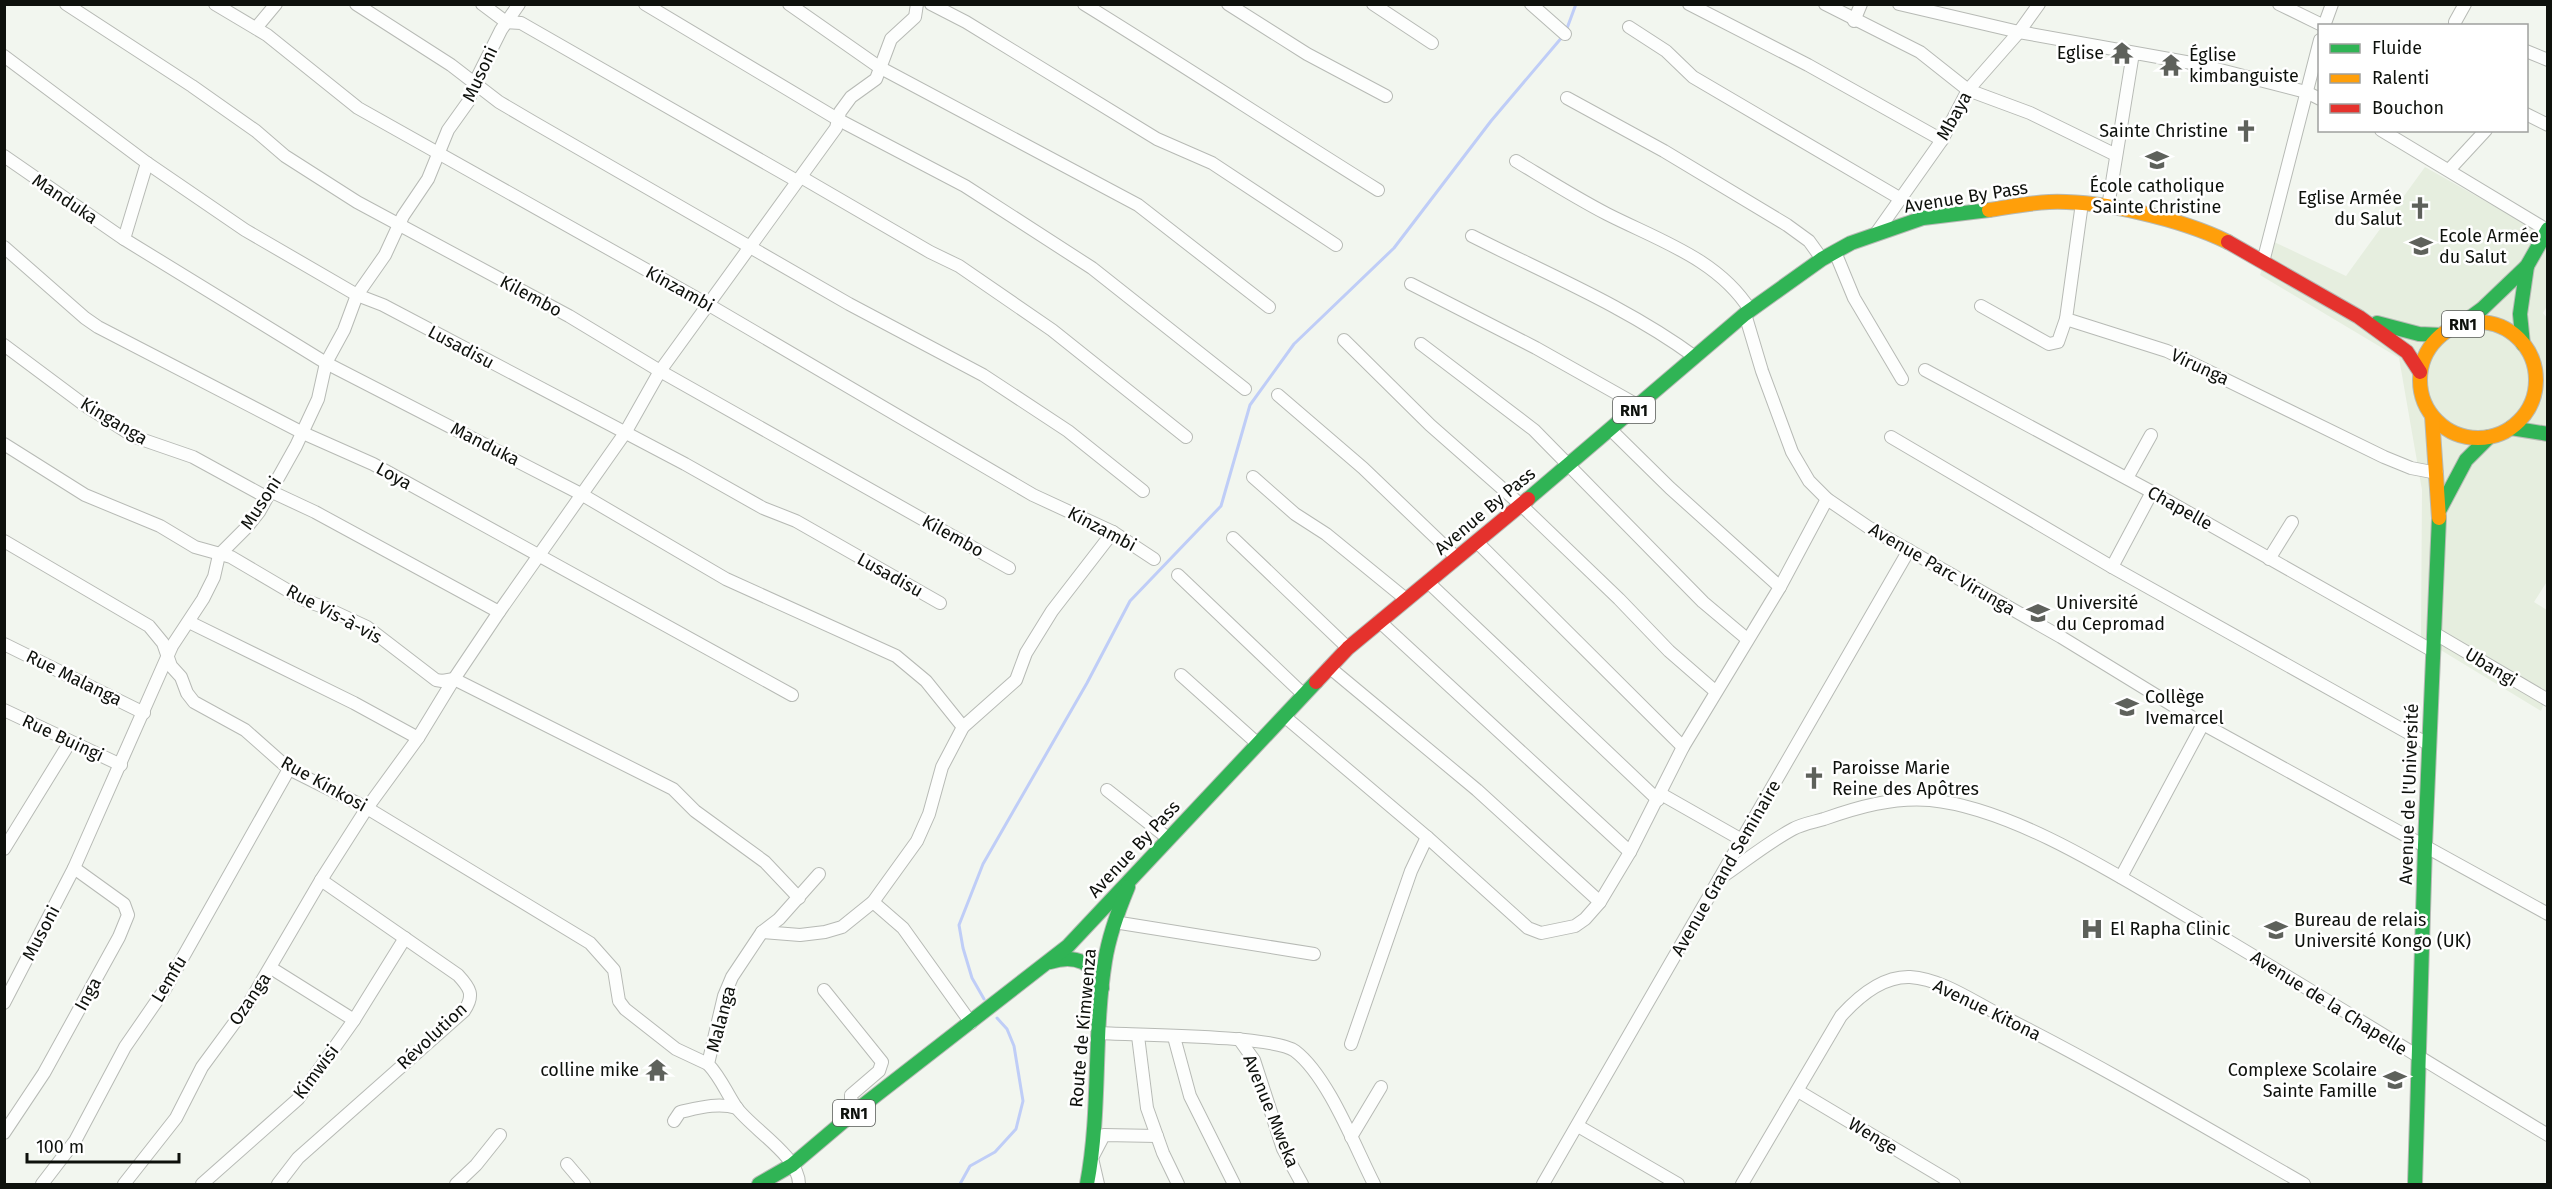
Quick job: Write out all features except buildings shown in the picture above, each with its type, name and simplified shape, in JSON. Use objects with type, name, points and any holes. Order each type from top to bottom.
[{"type":"main road","name":"Avenue By Pass","points":[[759,1185],[792,1165],[857,1110],[1068,946],[1348,648],[1429,583],[1748,312],[1822,259],[1876,233],[1923,218],[2023,204],[2082,204],[2108,207],[2180,224],[2224,240],[2358,317]]},
{"type":"main road","points":[[2460,325],[2482,309],[2527,266],[2547,230]]},
{"type":"main road","points":[[2523,344],[2520,314],[2527,266]]},
{"type":"main road","name":"RN1","points":[[2358,317],[2401,331],[2441,335]]},
{"type":"main road","name":"RN1","points":[[2358,317],[2408,352],[2420,372],[2422,395],[2432,416]]},
{"type":"main road","name":"RN1","points":[[2420,372],[2431,346],[2441,335],[2460,325],[2490,323],[2508,331],[2523,344],[2547,396]]},
{"type":"main road","points":[[2439,513],[2475,446],[2511,428],[2530,405],[2536,385],[2535,368]]},
{"type":"main road","points":[[2432,416],[2457,434],[2468,437],[2489,437]]},
{"type":"main road","name":"Avenue de l'Université","points":[[2415,1185],[2428,744],[2439,513],[2432,416]]},
{"type":"main road","points":[[2511,428],[2547,434]]},
{"type":"main road","name":"Route de Kimwenza","points":[[1087,1185],[1092,1158],[1102,988],[1107,950],[1114,922],[1132,878]]},
{"type":"main road","points":[[1043,964],[1062,957],[1077,959],[1095,969],[1100,977],[1102,988]]},
{"type":"street","name":"Kilembo","points":[[66,4],[256,131],[285,156],[399,226],[449,250],[568,316],[660,371],[1009,568]]},
{"type":"street","name":"Kinzambi","points":[[215,4],[256,28],[358,108],[709,305],[1033,495],[1113,532],[1154,559]]},
{"type":"street","points":[[256,28],[276,4]]},
{"type":"street","points":[[356,4],[475,82],[499,102],[750,248],[909,337],[983,375],[1068,431],[1143,491]]},
{"type":"street","points":[[482,4],[506,22],[520,23],[959,266],[1052,330],[1186,437]]},
{"type":"street","name":"Musoni","points":[[4,1003],[74,868],[144,713],[167,655],[189,622],[214,577],[219,555],[247,527],[303,432],[318,399],[326,363],[344,330],[357,295],[375,273],[403,216],[428,179],[448,130],[468,102],[475,82],[506,22],[519,4]]},
{"type":"street","points":[[645,4],[838,120],[965,186],[1092,268],[1245,389]]},
{"type":"street","points":[[789,4],[879,67],[1138,205],[1269,307]]},
{"type":"street","name":"Ozanga","points":[[124,1185],[176,1119],[202,1067],[249,1003],[271,968],[299,914],[321,880],[368,808],[418,738],[499,612],[625,433],[660,371],[836,128],[840,112],[851,97],[876,79],[893,35],[915,17],[916,4]]},
{"type":"street","points":[[931,4],[966,22],[1157,140],[1212,163],[1336,245]]},
{"type":"street","points":[[1084,4],[1176,60],[1281,130],[1378,190]]},
{"type":"street","points":[[1228,4],[1307,54],[1386,96]]},
{"type":"street","points":[[1373,4],[1432,43]]},
{"type":"street","points":[[1531,4],[1565,34]]},
{"type":"street","points":[[1689,4],[1808,65],[1942,140]]},
{"type":"street","points":[[1825,4],[1854,21],[1920,52],[1968,90],[2030,113],[2115,155]]},
{"type":"street","points":[[1854,21],[1861,4]]},
{"type":"street","points":[[1899,4],[1924,7],[2019,32],[2197,63],[2306,92],[2318,98]]},
{"type":"street","name":"Mbaya","points":[[1876,233],[1942,140],[1968,90],[2019,32],[2039,4]]},
{"type":"street","points":[[2280,4],[2320,24]]},
{"type":"street","points":[[2325,24],[2332,4]]},
{"type":"street","points":[[2458,24],[2465,4]]},
{"type":"street","points":[[1629,27],[1666,51],[1693,77],[1901,199]]},
{"type":"street","points":[[2263,262],[2318,43]]},
{"type":"street","points":[[2528,52],[2547,60]]},
{"type":"street","points":[[2108,207],[2133,53]]},
{"type":"street","name":"Lusadisu","points":[[4,56],[147,163],[245,230],[357,295],[383,305],[763,508],[796,520],[940,603]]},
{"type":"street","points":[[1567,98],[1664,151],[1787,225],[1809,241],[1822,259]]},
{"type":"street","points":[[2528,115],[2547,125]]},
{"type":"street","points":[[2384,132],[2547,230]]},
{"type":"street","points":[[2450,171],[2484,132]]},
{"type":"street","name":"Manduka","points":[[4,156],[123,239],[326,363],[581,494],[726,579],[896,656],[927,681],[963,727]]},
{"type":"street","points":[[1516,161],[1607,214],[1698,260],[1743,298],[1748,312]]},
{"type":"street","points":[[123,239],[147,163]]},
{"type":"street","points":[[1981,306],[2049,344],[2058,342],[2066,319],[2082,204]]},
{"type":"street","points":[[1472,236],[1635,317],[1667,336],[1695,357]]},
{"type":"street","name":"Loya","points":[[4,247],[98,327],[303,432],[373,464],[792,695]]},
{"type":"street","points":[[1835,252],[1854,298],[1902,379]]},
{"type":"street","points":[[1411,284],[1536,348],[1639,406]]},
{"type":"street","name":"Avenue Parc Virunga","points":[[1748,312],[1762,371],[1792,452],[1809,481],[1827,499],[1868,527],[2061,637],[2203,724],[2547,914]]},
{"type":"street","name":"Virunga","points":[[2066,319],[2167,351],[2384,458],[2411,468],[2437,473]]},
{"type":"street","points":[[1344,340],[1430,425],[1521,505],[1619,599],[1669,651],[1715,691]]},
{"type":"street","name":"Kinganga","points":[[4,345],[83,404],[135,438],[193,457],[268,494],[315,512],[499,612]]},
{"type":"street","points":[[1421,345],[1534,430],[1704,602],[1747,639]]},
{"type":"street","name":"Chapelle","points":[[1925,369],[2127,478],[2433,651]]},
{"type":"street","points":[[1278,395],[1363,468],[1457,558]]},
{"type":"street","points":[[1610,429],[1670,488],[1780,587]]},
{"type":"street","points":[[2127,478],[2151,435]]},
{"type":"street","points":[[1891,436],[2112,567],[2428,744]]},
{"type":"street","name":"Rue Vis-à-vis","points":[[4,444],[85,495],[160,526],[195,547],[231,557],[304,600],[327,608],[373,631],[436,680],[454,679],[673,789],[695,811],[765,862],[799,898]]},
{"type":"street","points":[[1253,477],[1295,514],[1326,534],[1407,600]]},
{"type":"street","points":[[2112,567],[2152,492]]},
{"type":"street","points":[[1284,716],[1427,837],[1528,928],[1541,933],[1575,926],[1585,919],[1600,902],[1630,852],[1660,797],[1683,747],[1780,587],[1827,499]]},
{"type":"street","points":[[2269,559],[2292,522]]},
{"type":"street","points":[[762,932],[800,935],[825,932],[842,927],[873,902],[916,841],[929,813],[950,748],[963,727],[1016,680],[1026,654],[1052,611],[1113,532]]},
{"type":"street","points":[[1233,538],[1348,648]]},
{"type":"street","name":"Rue Kinkosi","points":[[4,541],[149,626],[163,643],[171,666],[181,676],[187,693],[194,702],[245,730],[289,769],[368,808],[590,943],[605,957],[614,970],[619,1001],[637,1019],[676,1049],[708,1064]]},
{"type":"street","points":[[1477,542],[1683,747]]},
{"type":"street","name":"Avenue Grand Seminaire","points":[[1544,1185],[1909,550]]},
{"type":"street","points":[[1178,575],[1304,695]]},
{"type":"street","points":[[1429,583],[1660,797],[1742,840]]},
{"type":"street","points":[[1379,621],[1630,852]]},
{"type":"street","points":[[189,622],[354,703],[418,738]]},
{"type":"street","name":"Ubangi","points":[[2434,633],[2547,700]]},
{"type":"street","name":"Rue Malanga","points":[[4,644],[144,713]]},
{"type":"street","points":[[1329,667],[1477,790],[1600,902]]},
{"type":"street","points":[[1181,675],[1258,744]]},
{"type":"street","name":"Rue Buingi","points":[[4,710],[121,765]]},
{"type":"street","points":[[2121,877],[2203,724]]},
{"type":"street","points":[[4,849],[70,742]]},
{"type":"street","name":"Lemfu","points":[[42,1185],[75,1141],[125,1047],[165,989],[289,769]]},
{"type":"street","points":[[1107,790],[1168,839]]},
{"type":"street","name":"Avenue de la Chapelle","points":[[1719,879],[1794,829],[1855,809],[1888,801],[1928,800],[1961,805],[1998,817],[2061,845],[2121,877],[2547,1135]]},
{"type":"street","points":[[1351,1044],[1408,881],[1427,837]]},
{"type":"street","name":"Inga","points":[[4,1133],[44,1073],[119,937],[128,915],[124,904],[74,868]]},
{"type":"street","name":"Malanga","points":[[792,1165],[737,1108],[721,1078],[708,1064],[724,996],[740,963],[762,932],[779,919],[819,874]]},
{"type":"street","name":"Révolution","points":[[278,1185],[298,1158],[468,1005],[471,998],[471,989],[458,975],[321,880]]},
{"type":"street","points":[[873,902],[903,928],[971,1023]]},
{"type":"street","points":[[1114,922],[1314,954]]},
{"type":"street","name":"Kimwisi","points":[[202,1185],[298,1099],[354,1020],[405,938]]},
{"type":"street","points":[[271,968],[354,1020]]},
{"type":"street","name":"Avenue Kitona","points":[[1742,1185],[1841,1016],[1855,1001],[1889,980],[1910,977],[1936,983],[2045,1037],[2304,1185]]},
{"type":"street","points":[[824,990],[882,1062],[879,1071],[851,1095],[851,1100],[857,1110]]},
{"type":"street","points":[[1099,1034],[1239,1039],[1288,1047],[1295,1051],[1326,1089],[1374,1185]]},
{"type":"street","points":[[1138,1036],[1147,1108],[1178,1185]]},
{"type":"street","points":[[1174,1036],[1190,1096],[1234,1185]]},
{"type":"street","name":"Avenue Mweka","points":[[1239,1039],[1254,1060],[1283,1149],[1302,1185]]},
{"type":"street","points":[[1351,1137],[1380,1087]]},
{"type":"street","name":"Wenge","points":[[1798,1091],[1949,1184]]},
{"type":"street","points":[[674,1121],[680,1112],[704,1106],[728,1105],[737,1108]]},
{"type":"street","points":[[1578,1126],[1674,1184]]},
{"type":"street","points":[[456,1185],[476,1165],[500,1135]]},
{"type":"street","points":[[1098,1185],[1092,1158],[1104,1135],[1157,1136]]},
{"type":"street","points":[[567,1164],[584,1185]]},
{"type":"street","points":[[792,1165],[799,1178],[799,1185]]},
{"type":"shaded area","points":[[2425,167],[2547,236],[2547,306],[2543,313],[2548,319],[2548,580],[2534,602],[2547,610],[2547,696],[2541,711],[2421,638],[2422,490],[2399,358],[2260,275],[2272,241],[2346,276]]},
{"type":"waterway","points":[[1566,31],[1576,4]]},
{"type":"waterway","points":[[984,999],[972,978],[959,925],[983,864],[1087,683],[1130,601],[1221,506],[1250,405],[1294,344],[1394,248],[1491,121],[1563,36]]},
{"type":"waterway","points":[[960,1184],[970,1166],[995,1152],[1016,1129],[1023,1101],[1014,1046],[1007,1029],[997,1018]]},
{"type":"traffic: fast","points":[[1528,499],[1745,314],[1822,259],[1851,243],[1923,218],[1989,210]]},
{"type":"traffic: fast","points":[[2460,325],[2482,309],[2527,266],[2548,229]]},
{"type":"traffic: fast","points":[[2523,344],[2520,314],[2527,266]]},
{"type":"traffic: fast","points":[[2377,323],[2419,334],[2441,335]]},
{"type":"traffic: fast","points":[[2511,428],[2548,434]]},
{"type":"traffic: fast","points":[[2440,509],[2466,460],[2489,437]]},
{"type":"traffic: fast","points":[[2415,1184],[2425,845],[2439,518]]},
{"type":"traffic: fast","points":[[759,1184],[792,1165],[857,1110],[1068,946],[1316,682]]},
{"type":"traffic: fast","points":[[1087,1184],[1094,1129],[1101,989],[1114,923],[1128,887]]},
{"type":"traffic: fast","points":[[1050,962],[1068,959],[1083,962],[1094,972],[1102,988]]},
{"type":"traffic: slow","points":[[1989,210],[2049,202],[2092,204],[2164,219],[2228,242]]},
{"type":"traffic: slow","points":[[2478,322],[2500,327],[2519,339],[2531,358],[2536,380],[2531,402],[2519,421],[2500,433],[2478,438],[2456,433],[2437,421],[2425,402],[2420,380],[2425,358],[2437,339],[2456,327],[2478,322]]},
{"type":"traffic: slow","points":[[2432,416],[2439,518]]},
{"type":"traffic: jam","points":[[2228,242],[2359,317],[2407,352],[2420,372]]},
{"type":"traffic: jam","points":[[1316,682],[1348,648],[1528,499]]},
{"type":"place","name":"Eglise","points":[[2122,53]]},
{"type":"place","name":"Église kimbanguiste","points":[[2171,65]]},
{"type":"place","name":"Sainte Christine","points":[[2246,131]]},
{"type":"place","name":"École catholique Sainte Christine","points":[[2157,160]]},
{"type":"place","name":"Eglise Armée du Salut","points":[[2420,208]]},
{"type":"place","name":"Ecole Armée du Salut","points":[[2421,246]]},
{"type":"place","name":"Université du Cepromad","points":[[2038,613]]},
{"type":"place","name":"Collège Ivemarcel","points":[[2127,707]]},
{"type":"place","name":"Paroisse Marie Reine des Apôtres","points":[[1814,778]]},
{"type":"place","name":"El Rapha Clinic","points":[[2092,929]]},
{"type":"place","name":"Bureau de relais Université Kongo (UK)","points":[[2276,930]]},
{"type":"place","name":"colline mike","points":[[657,1070]]},
{"type":"place","name":"Complexe Scolaire Sainte Famille","points":[[2395,1080]]}]
